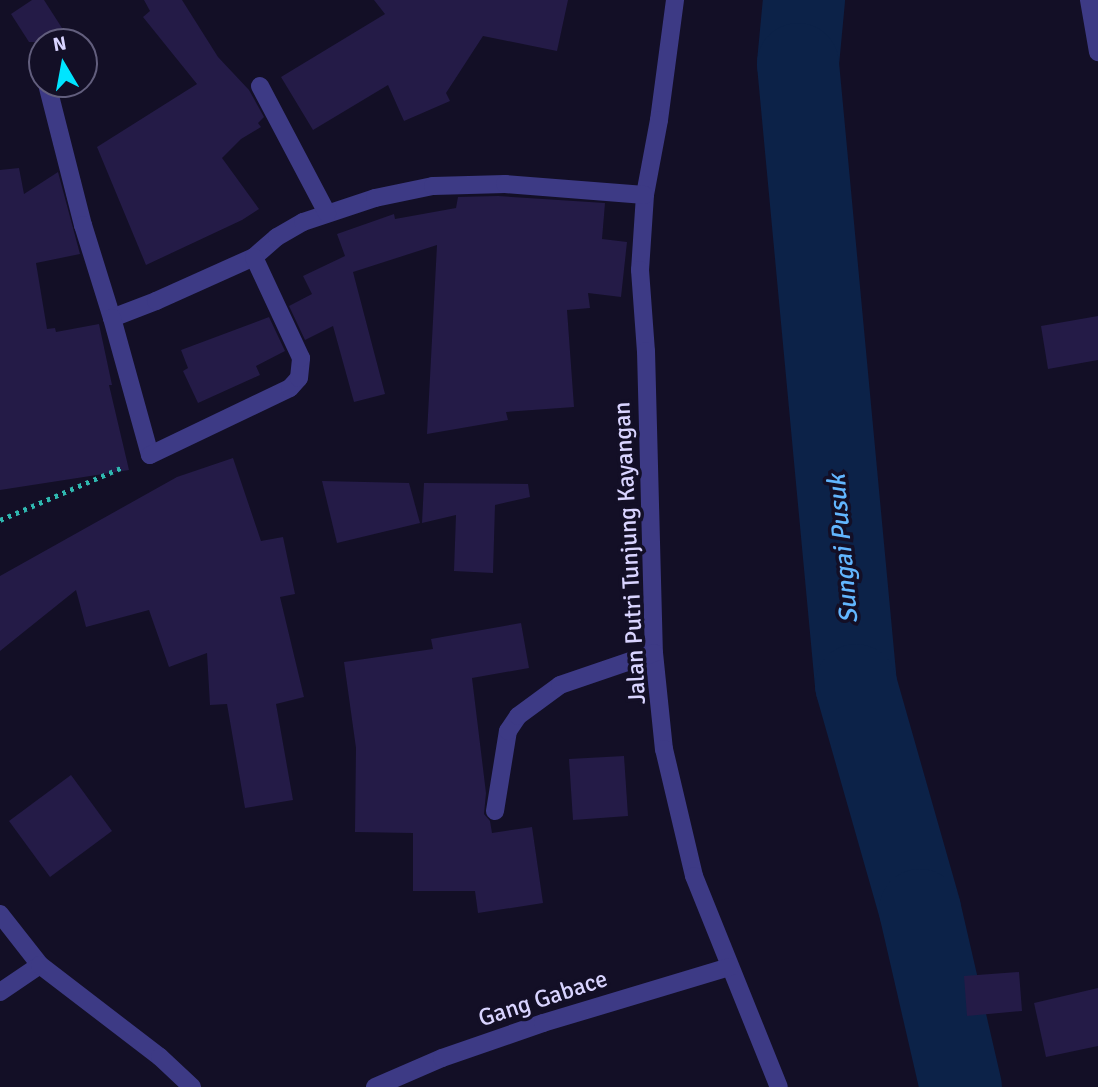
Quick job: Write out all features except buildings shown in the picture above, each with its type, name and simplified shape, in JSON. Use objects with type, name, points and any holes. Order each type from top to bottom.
[{"type":"street","name":"Jalan Putri Tunjung Kayangan","points":[[675,0],[645,195],[640,270],[646,365],[654,653],[664,749],[694,876],[779,1087]]},
{"type":"street","points":[[1089,0],[1098,52]]},
{"type":"street","points":[[260,86],[327,213]]},
{"type":"street","points":[[51,98],[83,225],[112,317],[150,455],[290,388],[299,378],[301,358],[254,257]]},
{"type":"street","points":[[112,317],[156,301],[254,257],[277,237],[327,213],[433,186],[505,184],[645,195]]},
{"type":"street","points":[[495,811],[508,731],[518,716],[560,685],[654,653]]},
{"type":"street","points":[[0,914],[40,965],[160,1057],[192,1087]]},
{"type":"street","points":[[0,992],[40,965]]},
{"type":"street","name":"Gang Gabace","points":[[375,1087],[442,1058],[543,1023],[730,967]]},
{"type":"path","points":[[0,520],[150,455]]},
{"type":"waterway","name":"Sungai Pusuk","points":[[804,0],[798,64],[856,685],[920,910],[961,1087]]}]
